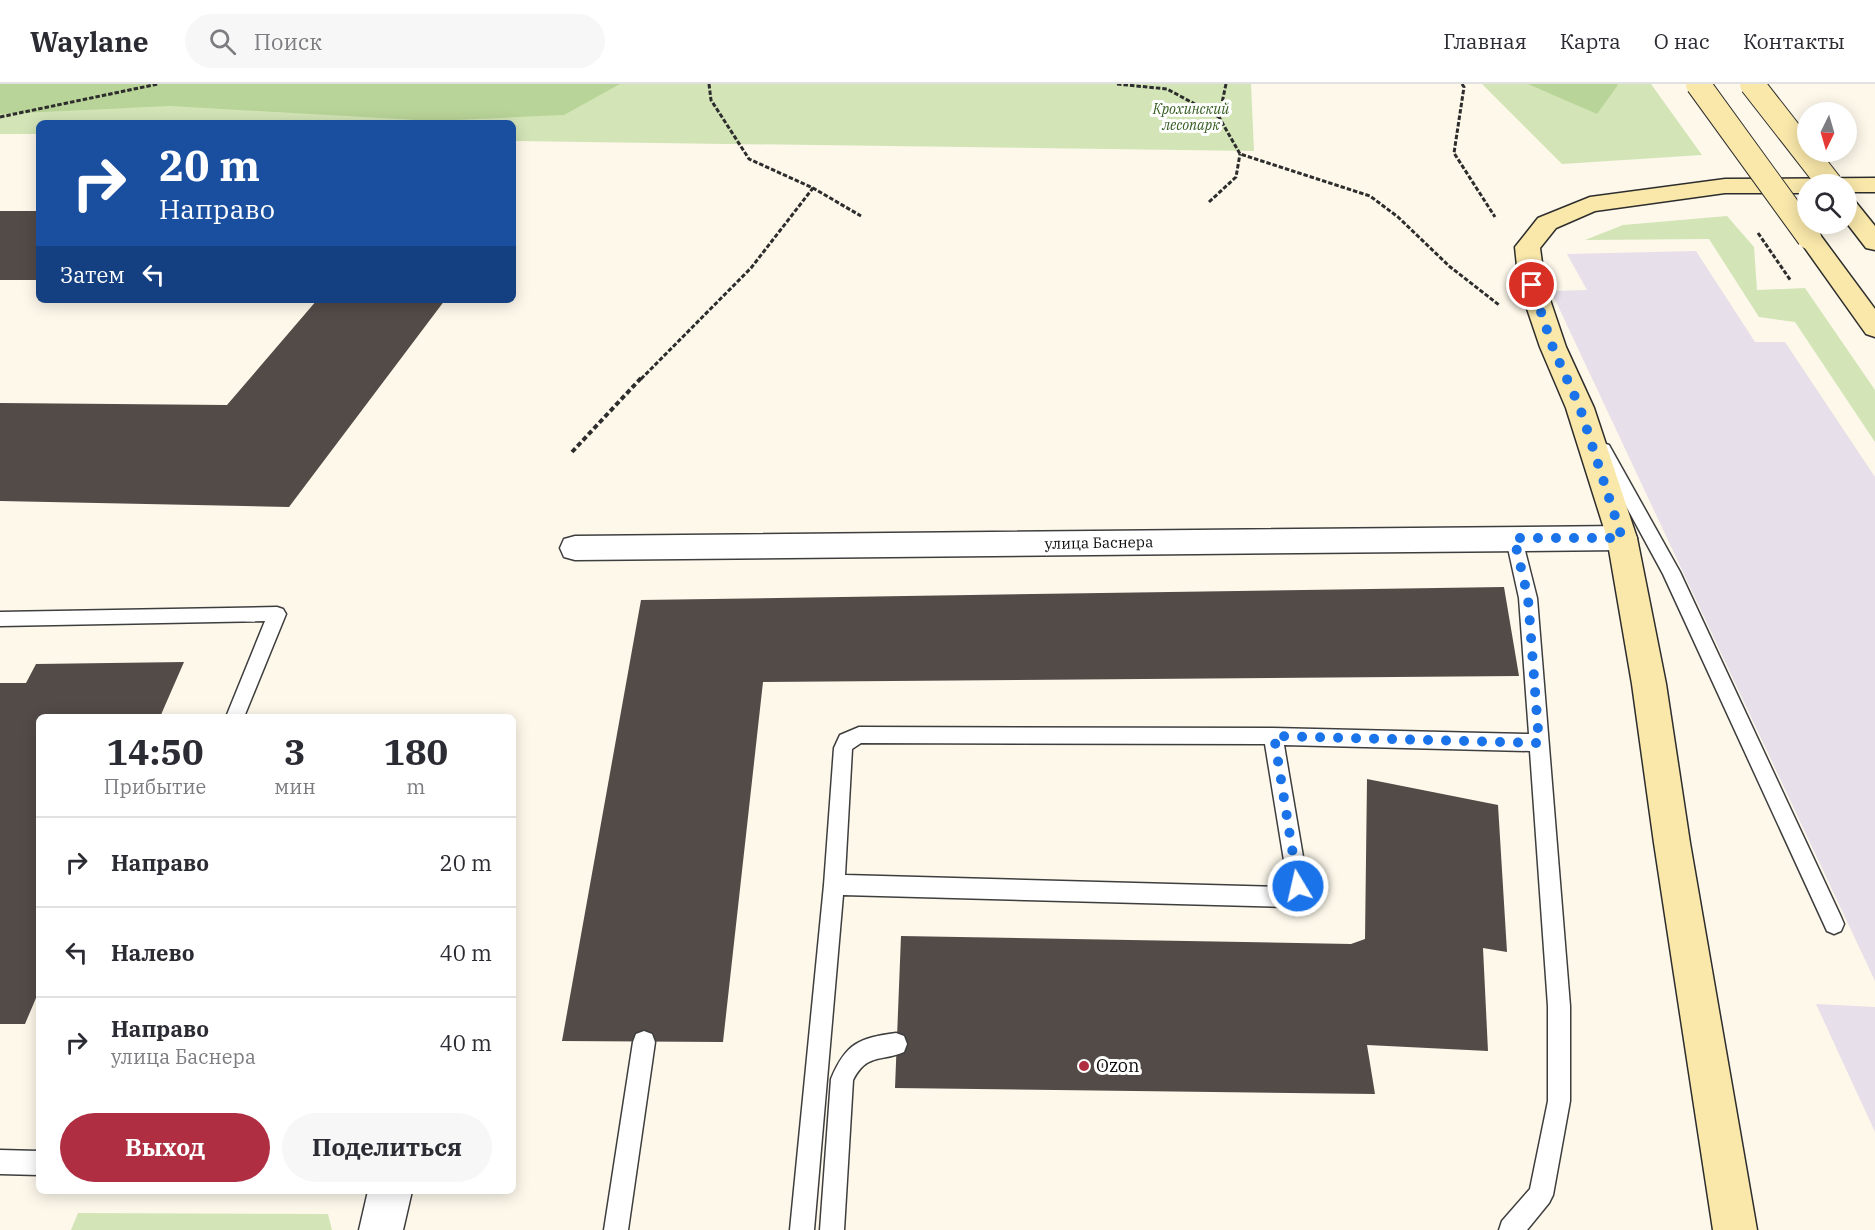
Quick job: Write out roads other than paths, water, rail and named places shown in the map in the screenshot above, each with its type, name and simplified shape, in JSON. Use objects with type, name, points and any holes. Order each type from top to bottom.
[{"type":"main road","points":[[1698,84],[1875,328]]},
{"type":"main road","points":[[1752,84],[1822,174]]},
{"type":"main road","points":[[1735,1230],[1674,855],[1649,684],[1622,538],[1580,408],[1553,348],[1532,285],[1527,248],[1547,223],[1590,204],[1725,186],[1875,185]]},
{"type":"main road","points":[[1857,219],[1875,242]]},
{"type":"street","name":"улица Баснера","points":[[575,548],[1622,538]]},
{"type":"street","points":[[381,1230],[389,1194]]},
{"type":"lane","points":[[1580,408],[1671,572],[1834,924]]},
{"type":"lane","points":[[1511,1230],[1541,1196],[1558,1101],[1559,1006],[1528,598],[1514,538]]},
{"type":"lane","points":[[0,619],[277,614],[236,714]]},
{"type":"lane","points":[[802,1230],[834,885],[843,748],[847,741],[859,735],[1274,736],[1539,743]]},
{"type":"lane","points":[[834,885],[1288,897],[1298,886],[1274,736]]},
{"type":"lane","points":[[616,1230],[644,1042]]},
{"type":"lane","points":[[832,1230],[843,1079],[850,1061],[863,1049],[896,1044]]},
{"type":"lane","points":[[0,1162],[36,1163]]},
{"type":"place","name":"Ozon","points":[[1084,1066]]},
{"type":"park label","name":"Крохинский лесопарк","points":[[1191,118]]}]
